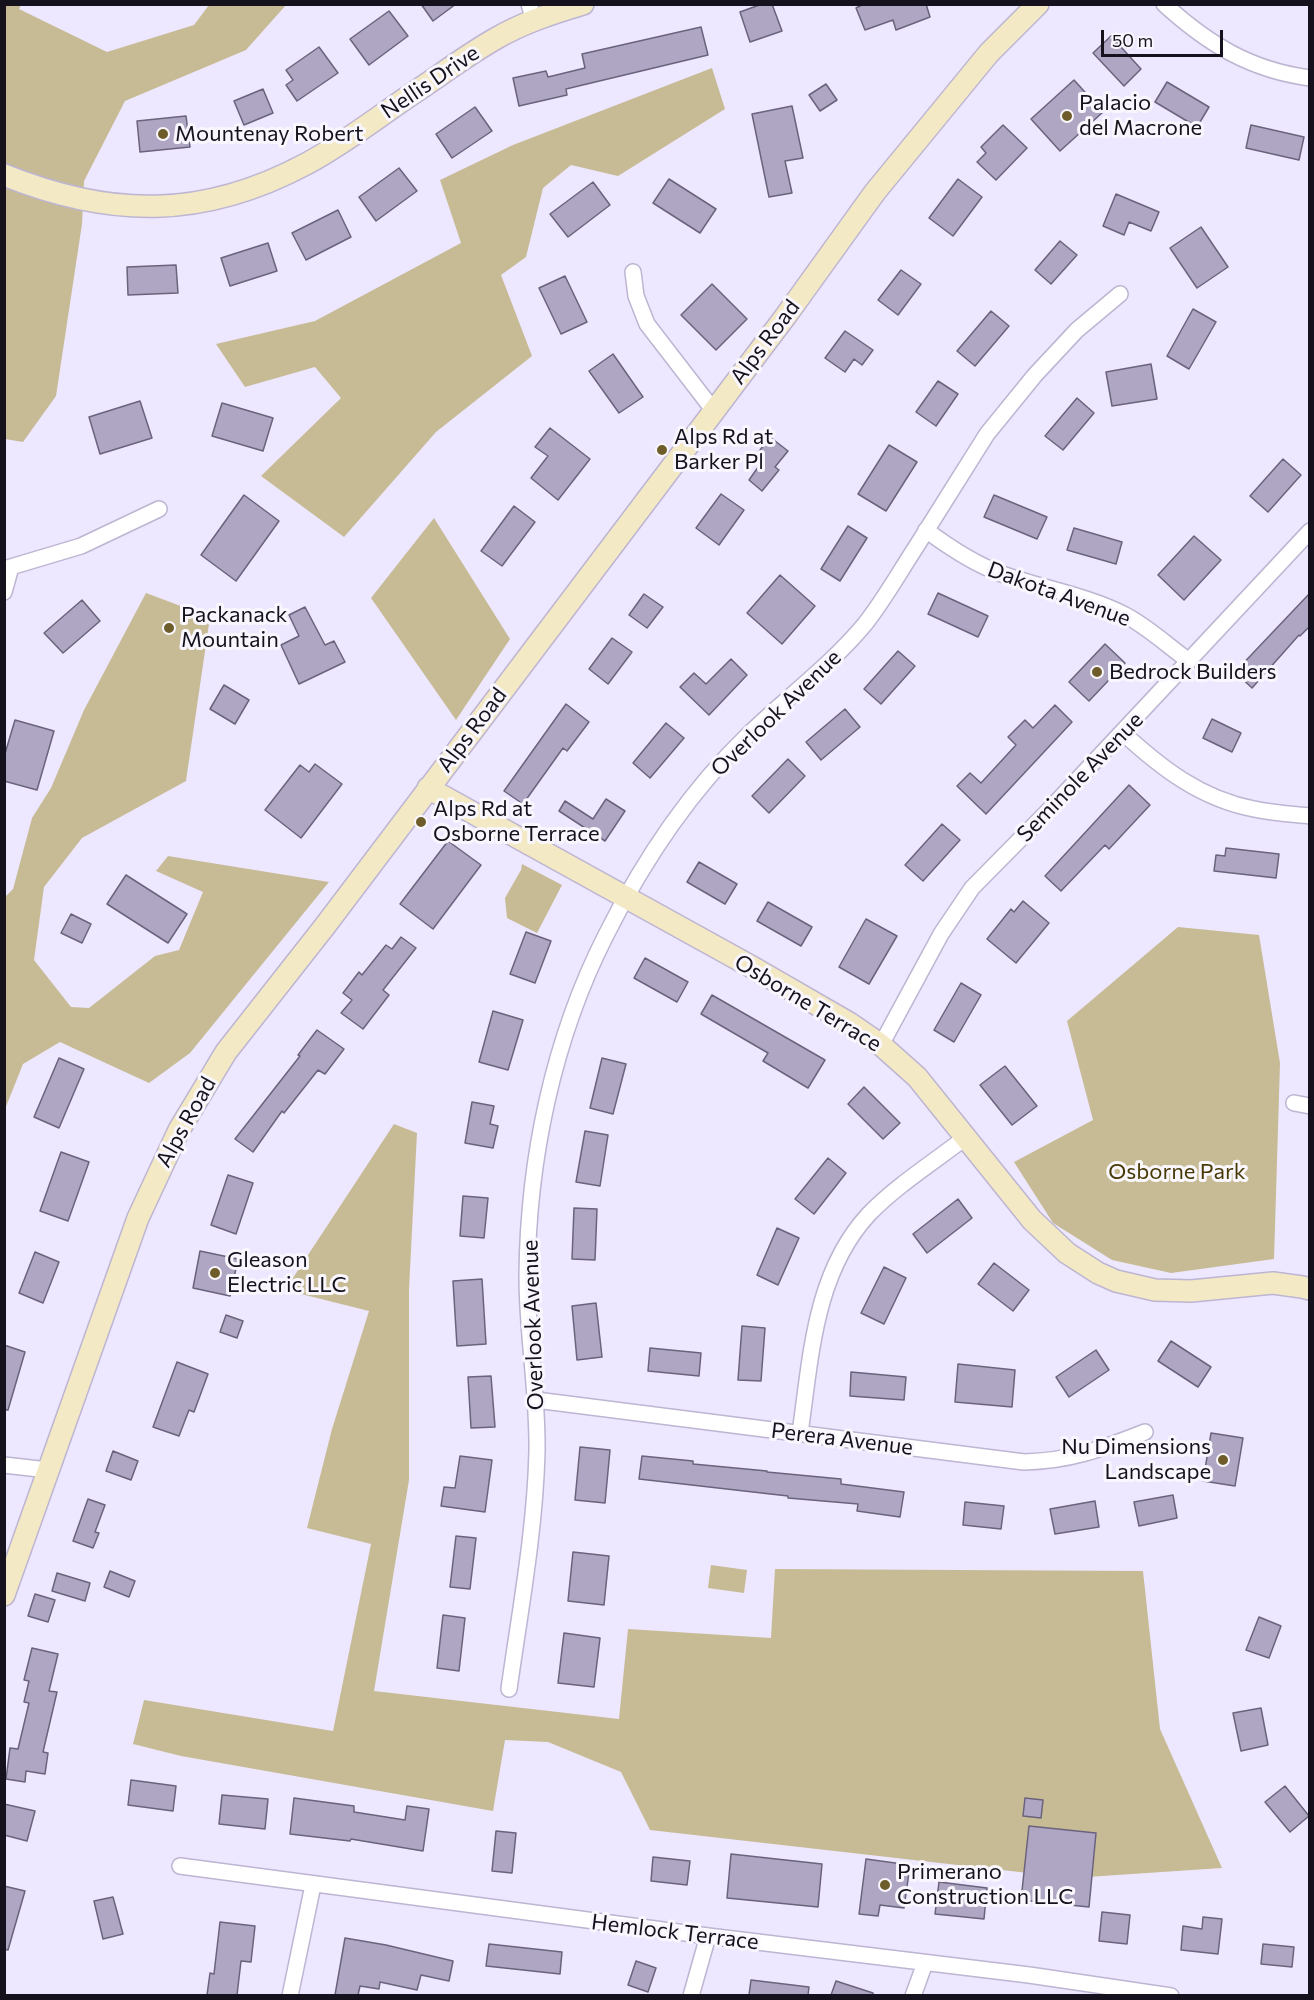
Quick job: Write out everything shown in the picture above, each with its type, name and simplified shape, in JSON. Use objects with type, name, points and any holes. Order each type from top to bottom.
[{"type":"main road","name":"Nellis Drive","points":[[4,175],[65,197],[118,206],[178,205],[234,194],[307,164],[531,13],[555,12],[583,4]]},
{"type":"main road","name":"Alps Road","points":[[4,1594],[138,1218],[179,1130],[226,1053],[325,926],[890,174],[982,61],[1038,4]]},
{"type":"main road","name":"Osborne Terrace","points":[[428,788],[840,1018],[880,1045],[917,1077],[1032,1220],[1067,1253],[1098,1273],[1116,1281],[1155,1290],[1191,1291],[1265,1283],[1310,1289]]},
{"type":"street","points":[[1164,4],[1193,29],[1232,55],[1259,67],[1287,75],[1310,78]]},
{"type":"street","points":[[633,272],[636,296],[647,324],[714,411]]},
{"type":"street","name":"Overlook Avenue","points":[[509,1689],[534,1502],[537,1451],[536,1400],[529,1328],[528,1265],[529,1222],[535,1169],[544,1116],[557,1063],[576,1006],[605,937],[626,897],[676,820],[709,778],[744,738],[841,651],[866,622],[1000,416],[1077,330],[1120,294]]},
{"type":"street","points":[[4,592],[8,568],[81,546],[159,509]]},
{"type":"street","name":"Dakota Avenue","points":[[926,530],[953,550],[981,566],[1124,614],[1189,661]]},
{"type":"street","name":"Seminole Avenue","points":[[880,1045],[940,934],[972,888],[1310,531]]},
{"type":"street","points":[[1122,732],[1152,760],[1200,791],[1253,809],[1310,816]]},
{"type":"street","points":[[1294,1104],[1310,1106]]},
{"type":"street","points":[[800,1433],[818,1313],[826,1286],[838,1260],[863,1222],[887,1198],[966,1137]]},
{"type":"street","name":"Perera Avenue","points":[[536,1400],[1024,1462],[1052,1461],[1080,1456],[1144,1432]]},
{"type":"street","points":[[4,1465],[48,1470]]},
{"type":"street","name":"Hemlock Terrace","points":[[180,1866],[708,1936],[1029,1975],[1146,1994],[1171,1995]]},
{"type":"street","points":[[290,1995],[313,1885]]},
{"type":"street","points":[[691,1995],[708,1936]]},
{"type":"street","points":[[913,1995],[925,1963]]},
{"type":"green space","points":[[5,5],[21,5],[19,9],[107,52],[194,25],[209,5],[286,5],[246,50],[125,101],[84,181],[82,224],[56,396],[23,442],[5,439]]},
{"type":"green space","points":[[712,68],[725,109],[618,176],[571,165],[543,188],[526,257],[501,275],[532,356],[436,432],[344,537],[261,476],[341,398],[315,367],[245,387],[216,344],[315,321],[461,243],[440,180],[513,145]]},
{"type":"green space","points":[[434,518],[510,639],[456,720],[371,598]]},
{"type":"green space","points":[[146,593],[210,617],[186,781],[82,838],[44,887],[34,960],[71,1007],[89,1008],[155,956],[179,950],[203,892],[156,871],[168,856],[329,882],[190,1053],[149,1083],[60,1042],[23,1064],[5,1109],[5,897],[13,889],[32,818],[51,788],[84,710]]},
{"type":"green space","points":[[522,864],[562,885],[537,933],[507,918],[505,898]]},
{"type":"green space","name":"Osborne Park","points":[[1178,927],[1259,935],[1280,1063],[1274,1259],[1171,1273],[1112,1260],[1053,1223],[1014,1162],[1093,1120],[1067,1021]]},
{"type":"green space","points":[[394,1124],[417,1133],[409,1289],[409,1480],[374,1691],[619,1719],[628,1629],[771,1638],[775,1569],[1143,1571],[1160,1729],[1222,1868],[1072,1878],[650,1830],[621,1772],[548,1742],[505,1740],[493,1811],[181,1756],[133,1744],[144,1700],[333,1731],[371,1544],[307,1528],[332,1429],[369,1311],[285,1290]]},
{"type":"green space","points":[[711,1565],[747,1570],[744,1593],[708,1588]]},
{"type":"building","points":[[421,4],[456,4],[433,21]]},
{"type":"building","points":[[762,4],[772,4],[782,31],[750,42],[740,12]]},
{"type":"building","points":[[864,4],[926,4],[930,17],[896,30],[893,20],[865,30],[856,8]]},
{"type":"building","points":[[389,11],[408,36],[369,65],[350,39]]},
{"type":"building","points":[[701,27],[708,55],[566,89],[567,95],[519,106],[513,78],[546,71],[548,77],[585,68],[582,54]]},
{"type":"building","points":[[1111,36],[1141,69],[1124,86],[1093,53]]},
{"type":"building","points":[[319,47],[338,73],[297,101],[286,85],[293,80],[286,70]]},
{"type":"building","name":"Palacio del Macrone","points":[[1074,80],[1103,112],[1060,151],[1031,119]]},
{"type":"building","points":[[1167,82],[1209,107],[1197,127],[1155,102]]},
{"type":"building","points":[[826,84],[837,100],[820,111],[809,95]]},
{"type":"building","points":[[263,89],[273,113],[244,125],[234,101]]},
{"type":"building","points":[[792,106],[803,158],[785,161],[792,193],[769,197],[752,114]]},
{"type":"building","points":[[475,107],[492,131],[452,158],[436,134]]},
{"type":"building","name":"Mountenay Robert","points":[[186,116],[190,147],[140,152],[137,121]]},
{"type":"building","points":[[1003,125],[1027,148],[996,180],[977,162],[986,153],[981,147]]},
{"type":"building","points":[[1251,125],[1304,137],[1299,160],[1246,148]]},
{"type":"building","points":[[399,168],[417,191],[376,221],[359,197]]},
{"type":"building","points":[[669,179],[716,209],[700,233],[653,203]]},
{"type":"building","points":[[958,179],[982,197],[953,236],[929,218]]},
{"type":"building","points":[[593,182],[610,205],[568,237],[550,214]]},
{"type":"building","points":[[1116,194],[1159,212],[1151,231],[1129,222],[1124,235],[1103,226]]},
{"type":"building","points":[[338,210],[351,237],[306,260],[292,233]]},
{"type":"building","points":[[1201,227],[1228,267],[1197,288],[1170,248]]},
{"type":"building","points":[[1060,241],[1077,255],[1051,284],[1035,270]]},
{"type":"building","points":[[268,243],[277,271],[230,286],[221,258]]},
{"type":"building","points":[[176,265],[178,293],[128,295],[127,267]]},
{"type":"building","points":[[901,270],[921,284],[898,315],[878,300]]},
{"type":"building","points":[[565,276],[587,322],[561,334],[539,288]]},
{"type":"building","points":[[712,284],[747,319],[716,350],[681,315]]},
{"type":"building","points":[[1193,309],[1216,322],[1189,369],[1167,356]]},
{"type":"building","points":[[991,311],[1009,326],[975,366],[957,351]]},
{"type":"building","points":[[845,331],[873,350],[862,365],[854,359],[845,372],[825,358]]},
{"type":"building","points":[[613,354],[643,397],[619,413],[589,371]]},
{"type":"building","points":[[1151,364],[1157,399],[1112,406],[1106,372]]},
{"type":"building","points":[[938,381],[958,394],[936,426],[916,412]]},
{"type":"building","points":[[1077,398],[1094,413],[1063,450],[1045,436]]},
{"type":"building","points":[[140,401],[152,438],[100,454],[89,417]]},
{"type":"building","points":[[222,403],[273,418],[263,451],[212,436]]},
{"type":"building","points":[[550,428],[590,459],[558,500],[531,478],[548,456],[535,447]]},
{"type":"building","points":[[770,437],[788,451],[775,467],[779,470],[762,491],[749,480],[761,463],[754,458]]},
{"type":"building","points":[[889,445],[917,462],[886,511],[858,494]]},
{"type":"building","points":[[1283,459],[1301,475],[1268,512],[1250,496]]},
{"type":"building","points":[[721,494],[744,510],[719,545],[696,528]]},
{"type":"building","points":[[244,495],[279,521],[236,581],[201,555]]},
{"type":"building","points":[[994,495],[1047,517],[1037,539],[984,517]]},
{"type":"building","points":[[514,506],[535,522],[502,566],[481,551]]},
{"type":"building","points":[[848,526],[867,538],[840,581],[821,569]]},
{"type":"building","points":[[1074,528],[1122,542],[1116,564],[1067,550]]},
{"type":"building","points":[[1194,536],[1221,560],[1184,600],[1158,575]]},
{"type":"building","points":[[780,575],[815,606],[782,644],[747,613]]},
{"type":"building","points":[[938,593],[988,616],[978,637],[928,614]]},
{"type":"building","points":[[1310,593],[1310,626],[1299,635],[1252,688],[1235,672]]},
{"type":"building","points":[[644,594],[663,607],[647,628],[629,615]]},
{"type":"building","points":[[82,600],[100,621],[63,653],[44,633]]},
{"type":"building","points":[[305,607],[325,645],[334,641],[345,662],[299,684],[281,645],[299,636],[289,615]]},
{"type":"building","points":[[612,638],[632,652],[608,684],[589,669]]},
{"type":"building","name":"Bedrock Builders","points":[[1105,644],[1125,663],[1089,701],[1069,682]]},
{"type":"building","points":[[898,651],[915,666],[881,704],[864,689]]},
{"type":"building","points":[[731,659],[747,675],[709,715],[680,687],[694,673],[706,684]]},
{"type":"building","points":[[224,685],[249,700],[235,724],[210,709]]},
{"type":"building","points":[[566,704],[589,722],[567,751],[563,748],[523,804],[504,791]]},
{"type":"building","points":[[1055,705],[1072,722],[986,814],[957,786],[970,773],[981,783],[1016,745],[1008,737],[1025,720],[1033,728]]},
{"type":"building","points":[[845,709],[860,727],[821,760],[806,742]]},
{"type":"building","points":[[1212,719],[1241,733],[1232,752],[1203,738]]},
{"type":"building","points":[[15,720],[54,731],[37,790],[4,781],[4,757]]},
{"type":"building","points":[[666,723],[684,738],[650,778],[633,763]]},
{"type":"building","points":[[788,759],[805,776],[769,813],[752,796]]},
{"type":"building","points":[[315,764],[342,784],[301,838],[265,810],[300,765],[309,772]]},
{"type":"building","points":[[1129,785],[1150,805],[1109,849],[1105,845],[1061,891],[1045,876]]},
{"type":"building","points":[[606,799],[625,811],[605,841],[559,811],[565,801],[593,819]]},
{"type":"building","points":[[942,824],[960,840],[923,881],[905,865]]},
{"type":"building","points":[[448,841],[481,865],[433,929],[400,904]]},
{"type":"building","points":[[1226,848],[1279,854],[1276,878],[1214,871],[1216,855],[1225,856]]},
{"type":"building","points":[[699,862],[737,884],[725,904],[687,882]]},
{"type":"building","points":[[126,875],[187,914],[168,943],[107,904]]},
{"type":"building","points":[[1023,901],[1049,923],[1016,963],[987,939],[1011,909],[1014,912]]},
{"type":"building","points":[[768,902],[812,927],[801,946],[757,921]]},
{"type":"building","points":[[71,914],[91,924],[82,943],[61,933]]},
{"type":"building","points":[[866,919],[897,936],[869,984],[839,967]]},
{"type":"building","points":[[526,932],[551,941],[535,983],[510,974]]},
{"type":"building","points":[[401,937],[416,948],[383,990],[389,995],[363,1029],[341,1013],[352,1000],[343,993],[359,972],[362,975],[386,945],[392,949]]},
{"type":"building","points":[[645,958],[688,982],[677,1002],[634,978]]},
{"type":"building","points":[[961,983],[981,995],[954,1042],[934,1030]]},
{"type":"building","points":[[712,995],[825,1060],[808,1088],[763,1061],[768,1053],[701,1014]]},
{"type":"building","points":[[493,1011],[523,1020],[508,1070],[479,1062]]},
{"type":"building","points":[[317,1030],[344,1049],[325,1074],[318,1070],[284,1113],[282,1111],[253,1152],[235,1139],[300,1056],[298,1055]]},
{"type":"building","points":[[59,1058],[84,1069],[59,1128],[34,1117]]},
{"type":"building","points":[[602,1058],[626,1064],[613,1114],[590,1108]]},
{"type":"building","points":[[1005,1066],[1037,1106],[1012,1125],[980,1085]]},
{"type":"building","points":[[864,1087],[900,1123],[883,1139],[848,1104]]},
{"type":"building","points":[[472,1102],[494,1106],[490,1124],[498,1126],[493,1148],[465,1143]]},
{"type":"building","points":[[585,1131],[608,1135],[600,1186],[576,1182]]},
{"type":"building","points":[[61,1152],[89,1162],[68,1221],[40,1211]]},
{"type":"building","points":[[828,1158],[846,1173],[814,1214],[795,1199]]},
{"type":"building","points":[[228,1175],[253,1183],[236,1234],[211,1225]]},
{"type":"building","points":[[463,1196],[488,1198],[484,1238],[460,1236]]},
{"type":"building","points":[[958,1199],[972,1218],[927,1253],[913,1234]]},
{"type":"building","points":[[574,1208],[597,1209],[595,1260],[572,1259]]},
{"type":"building","points":[[777,1228],[799,1238],[778,1285],[757,1275]]},
{"type":"building","name":"Gleason Electric LLC","points":[[200,1251],[238,1259],[230,1296],[193,1288]]},
{"type":"building","points":[[35,1252],[59,1262],[43,1303],[19,1293]]},
{"type":"building","points":[[994,1263],[1029,1290],[1013,1311],[978,1284]]},
{"type":"building","points":[[884,1267],[906,1278],[884,1324],[861,1313]]},
{"type":"building","points":[[482,1279],[486,1344],[457,1346],[453,1281]]},
{"type":"building","points":[[596,1303],[602,1357],[577,1360],[572,1306]]},
{"type":"building","points":[[226,1315],[243,1321],[237,1338],[220,1332]]},
{"type":"building","points":[[742,1326],[765,1328],[761,1381],[738,1380]]},
{"type":"building","points":[[1171,1341],[1211,1367],[1198,1387],[1158,1361]]},
{"type":"building","points":[[4,1345],[25,1352],[8,1410],[4,1410]]},
{"type":"building","points":[[650,1348],[701,1353],[699,1376],[648,1371]]},
{"type":"building","points":[[1096,1350],[1109,1370],[1069,1397],[1056,1377]]},
{"type":"building","points":[[177,1362],[208,1374],[194,1412],[189,1410],[179,1436],[153,1427]]},
{"type":"building","points":[[958,1364],[1015,1370],[1012,1407],[955,1402]]},
{"type":"building","points":[[851,1372],[906,1377],[904,1400],[850,1396]]},
{"type":"building","points":[[491,1376],[495,1427],[471,1428],[468,1377]]},
{"type":"building","name":"Nu Dimensions Landscape","points":[[1211,1433],[1243,1438],[1235,1486],[1203,1481]]},
{"type":"building","points":[[580,1447],[610,1450],[605,1503],[575,1500]]},
{"type":"building","points":[[113,1451],[138,1461],[131,1480],[106,1471]]},
{"type":"building","points":[[460,1456],[492,1460],[485,1512],[441,1506],[444,1487],[455,1488]]},
{"type":"building","points":[[642,1456],[693,1461],[693,1464],[841,1479],[841,1484],[904,1492],[900,1517],[857,1511],[858,1504],[788,1498],[788,1496],[639,1479]]},
{"type":"building","points":[[1173,1495],[1177,1518],[1139,1526],[1134,1502]]},
{"type":"building","points":[[88,1499],[105,1505],[95,1532],[99,1533],[93,1548],[73,1541]]},
{"type":"building","points":[[1095,1501],[1099,1527],[1055,1534],[1050,1509]]},
{"type":"building","points":[[965,1502],[1004,1506],[1001,1529],[963,1525]]},
{"type":"building","points":[[456,1536],[476,1538],[470,1589],[450,1587]]},
{"type":"building","points":[[573,1552],[609,1556],[604,1605],[568,1601]]},
{"type":"building","points":[[110,1571],[135,1581],[129,1597],[104,1587]]},
{"type":"building","points":[[57,1573],[90,1583],[85,1601],[52,1591]]},
{"type":"building","points":[[35,1594],[55,1600],[48,1622],[28,1616]]},
{"type":"building","points":[[443,1615],[465,1618],[459,1671],[437,1668]]},
{"type":"building","points":[[1259,1617],[1281,1626],[1269,1658],[1246,1650]]},
{"type":"building","points":[[564,1633],[600,1638],[594,1687],[558,1683]]},
{"type":"building","points":[[32,1648],[58,1654],[49,1691],[57,1692],[43,1752],[48,1753],[45,1774],[26,1771],[25,1782],[6,1779],[10,1748],[18,1749],[29,1703],[24,1702],[29,1681],[24,1680]]},
{"type":"building","points":[[1261,1708],[1268,1745],[1241,1751],[1233,1713]]},
{"type":"building","points":[[131,1780],[176,1786],[173,1811],[128,1805]]},
{"type":"building","points":[[1285,1786],[1309,1816],[1290,1832],[1265,1802]]},
{"type":"building","points":[[222,1795],[268,1799],[265,1829],[219,1824]]},
{"type":"building","points":[[294,1798],[354,1806],[354,1812],[405,1820],[407,1806],[429,1809],[423,1851],[351,1839],[350,1841],[290,1834]]},
{"type":"building","points":[[1025,1798],[1043,1800],[1041,1818],[1023,1816]]},
{"type":"building","points":[[4,1804],[35,1811],[27,1841],[4,1835]]},
{"type":"building","points":[[1029,1826],[1096,1833],[1089,1907],[1021,1900]]},
{"type":"building","points":[[496,1831],[516,1833],[512,1873],[492,1871]]},
{"type":"building","points":[[731,1854],[822,1864],[818,1907],[727,1898]]},
{"type":"building","points":[[653,1857],[690,1861],[687,1885],[651,1881]]},
{"type":"building","name":"Primerano Construction LLC","points":[[866,1859],[910,1865],[904,1908],[880,1905],[878,1916],[859,1914]]},
{"type":"building","points":[[939,1882],[987,1888],[984,1919],[935,1914]]},
{"type":"building","points":[[4,1886],[25,1891],[8,1950],[4,1949]]},
{"type":"building","points":[[113,1897],[123,1934],[103,1939],[94,1901]]},
{"type":"building","points":[[1102,1912],[1130,1915],[1127,1944],[1099,1941]]},
{"type":"building","points":[[1203,1917],[1222,1919],[1218,1954],[1181,1950],[1183,1926],[1202,1929]]},
{"type":"building","points":[[220,1922],[255,1926],[251,1962],[241,1961],[237,1995],[207,1995],[210,1973],[214,1974]]},
{"type":"building","points":[[345,1938],[453,1961],[449,1981],[421,1975],[417,1990],[380,1982],[379,1989],[360,1986],[358,1995],[335,1995]]},
{"type":"building","points":[[489,1944],[562,1952],[560,1974],[486,1966]]},
{"type":"building","points":[[1263,1944],[1294,1947],[1292,1967],[1261,1964]]},
{"type":"building","points":[[636,1961],[656,1968],[648,1992],[628,1985]]},
{"type":"building","points":[[751,1980],[809,1987],[808,1995],[749,1995]]},
{"type":"building","points":[[836,1981],[873,1993],[873,1995],[831,1995]]},
{"type":"place","name":"Palacio del Macrone","points":[[1067,116]]},
{"type":"place","name":"Mountenay Robert","points":[[163,134]]},
{"type":"place","name":"Alps Rd at Barker Pl","points":[[662,450]]},
{"type":"place","name":"Packanack Mountain","points":[[169,628]]},
{"type":"place","name":"Bedrock Builders","points":[[1097,672]]},
{"type":"place","name":"Alps Rd at Osborne Terrace","points":[[421,822]]},
{"type":"place","name":"Gleason Electric LLC","points":[[215,1273]]},
{"type":"place","name":"Nu Dimensions Landscape","points":[[1223,1460]]},
{"type":"place","name":"Primerano Construction LLC","points":[[885,1885]]}]
